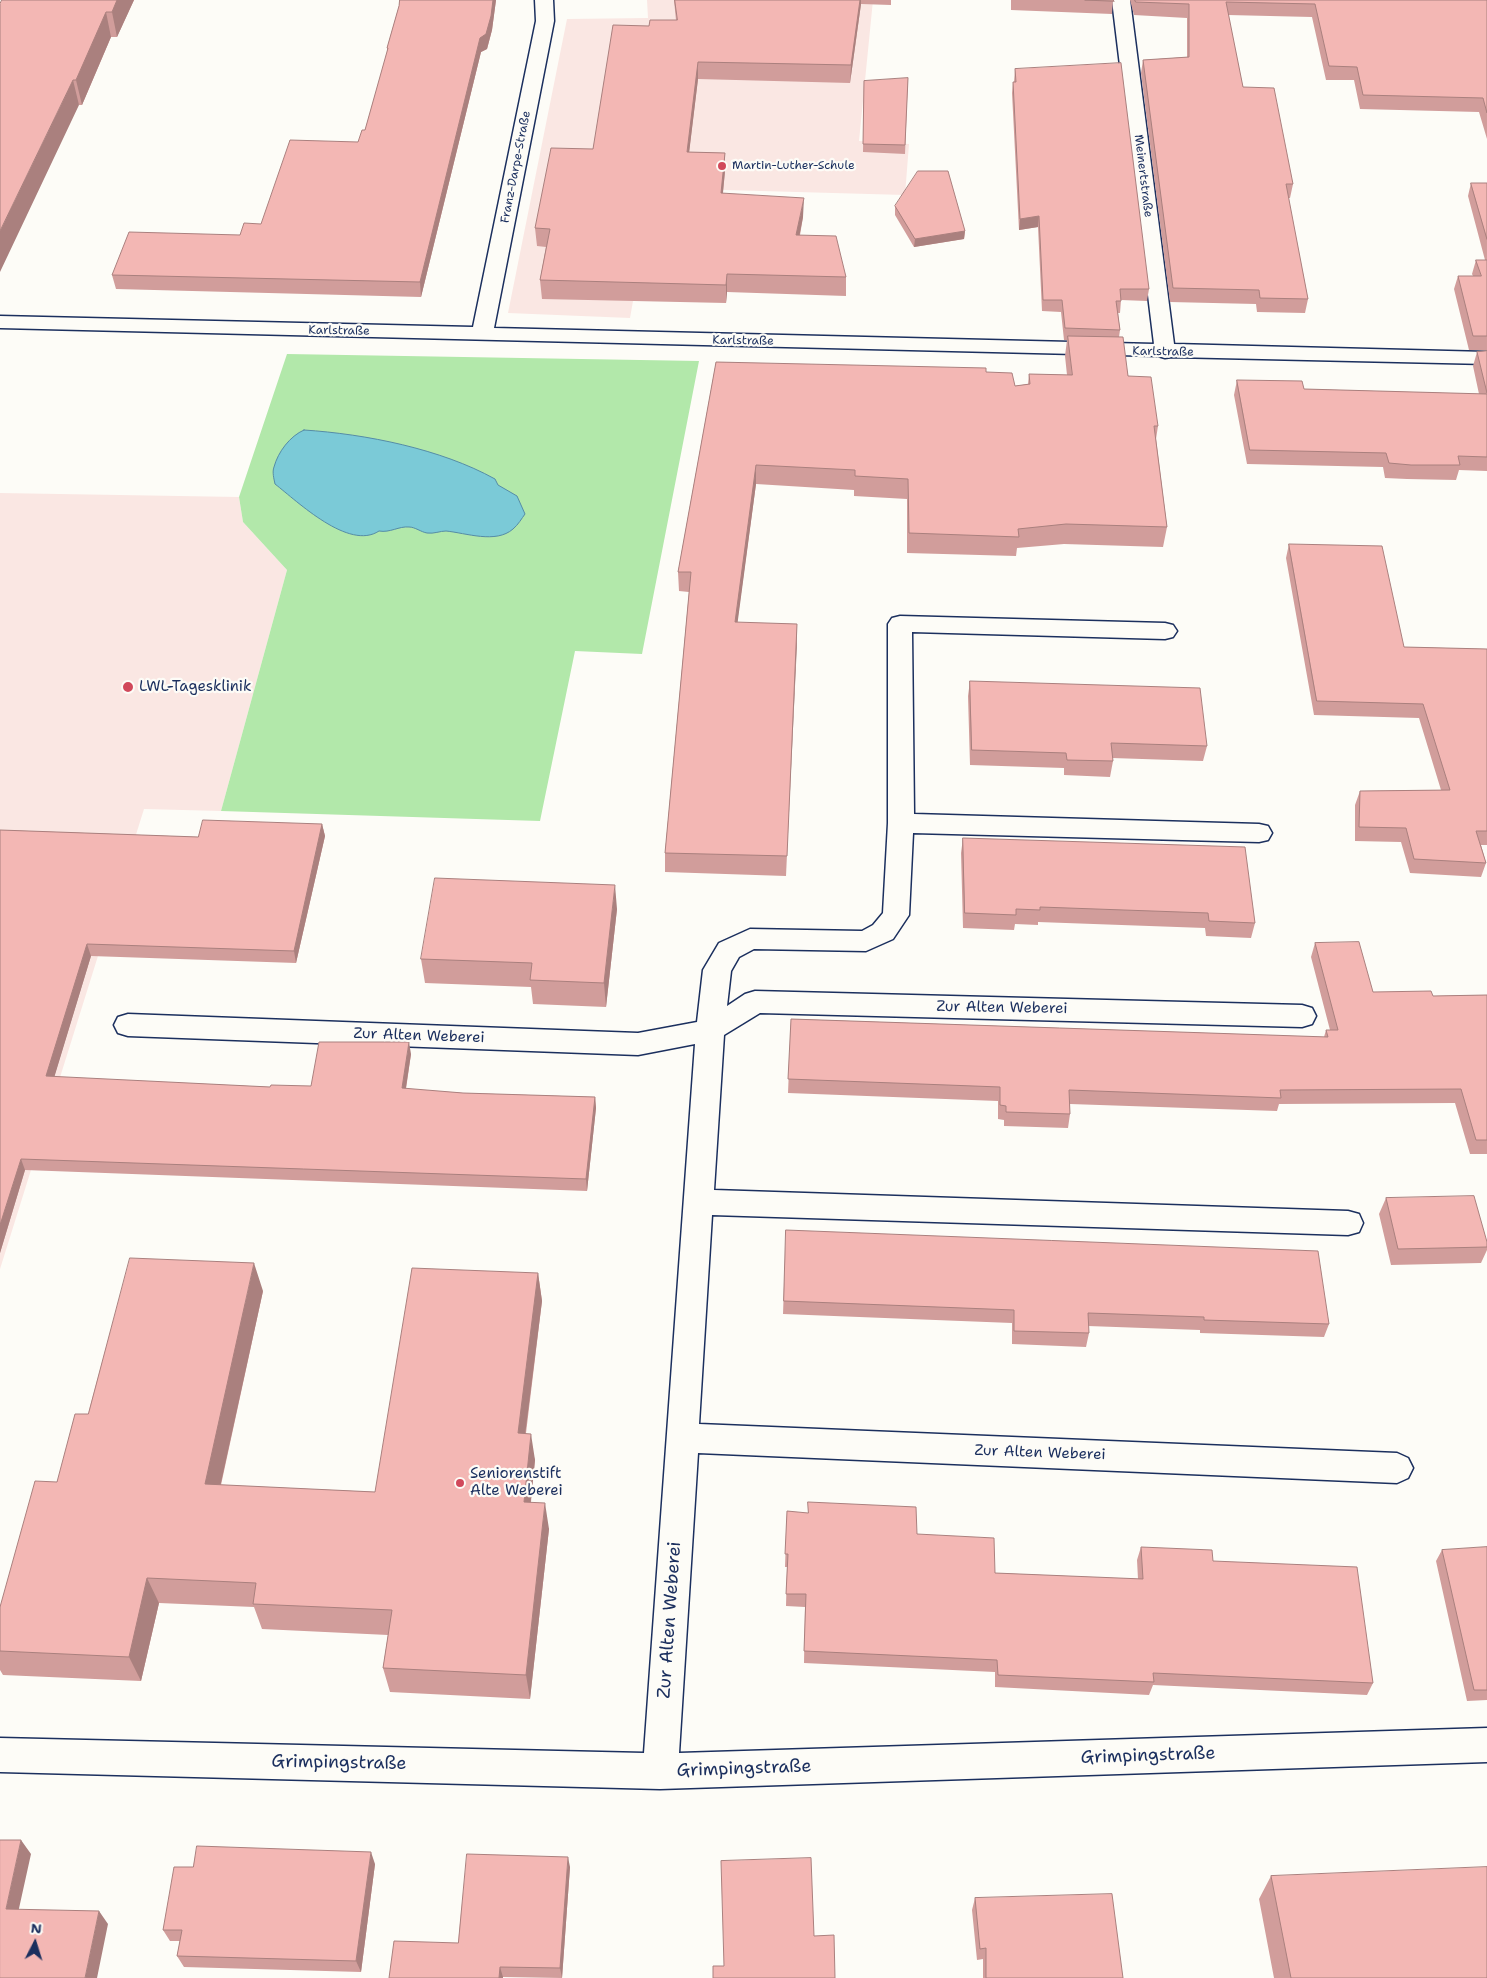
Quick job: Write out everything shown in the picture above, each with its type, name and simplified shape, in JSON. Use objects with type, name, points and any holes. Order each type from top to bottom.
[{"type":"street","name":"Franz-Darpe-Straße","points":[[482,334],[545,21],[544,0]]},
{"type":"street","name":"Meinertstraße","points":[[1121,0],[1165,352]]},
{"type":"street","name":"Karlstraße","points":[[0,322],[1165,352],[1487,358]]},
{"type":"street","name":"Zur Alten Weberei","points":[[660,1771],[710,1030],[717,970],[729,950],[750,940],[866,941],[883,932],[896,915],[901,823],[900,624],[1165,631]]},
{"type":"street","points":[[901,823],[1259,833]]},
{"type":"street","name":"Zur Alten Weberei","points":[[128,1025],[638,1044],[710,1030],[755,1002],[1302,1016]]},
{"type":"street","points":[[698,1202],[1348,1223]]},
{"type":"street","name":"Zur Alten Weberei","points":[[682,1438],[1397,1468]]},
{"type":"street","name":"Grimpingstraße","points":[[0,1755],[660,1771],[1487,1745]]},
{"type":"shaded area","name":"Martin-Luther-Schule","points":[[647,0],[873,0],[859,141],[909,144],[905,195],[653,188],[630,318],[508,313],[567,19],[648,18]]},
{"type":"shaded area","name":"LWL-Tagesklinik","points":[[0,493],[239,497],[243,522],[287,570],[221,811],[144,809],[0,1269]]},
{"type":"green space","points":[[287,354],[699,361],[642,654],[575,651],[540,821],[221,811],[287,570],[243,522],[239,497]]},
{"type":"water","points":[[304,430],[377,439],[451,459],[495,479],[498,485],[517,496],[525,514],[515,527],[506,533],[490,537],[446,531],[427,533],[409,527],[379,531],[367,535],[353,535],[339,530],[310,512],[275,484],[273,471],[278,456],[289,440]]},
{"type":"building","points":[[2,0],[117,0],[112,12],[106,12],[76,80],[73,80],[0,231],[0,4]]},
{"type":"building","points":[[400,0],[493,0],[486,34],[480,38],[420,282],[112,275],[129,232],[240,235],[244,223],[261,224],[290,140],[358,142],[362,130],[365,130]]},
{"type":"building","points":[[675,0],[860,0],[851,65],[698,62],[687,152],[725,153],[721,193],[804,198],[796,235],[836,236],[846,277],[727,274],[726,285],[540,280],[550,229],[535,228],[551,148],[593,149],[613,25],[649,26],[650,20],[677,20]]},
{"type":"building","points":[[1135,0],[1487,0],[1487,113],[1483,98],[1363,95],[1357,67],[1329,66],[1315,4],[1226,2],[1243,87],[1274,88],[1293,184],[1286,184],[1308,299],[1260,298],[1259,290],[1173,288],[1143,60],[1189,57],[1189,4],[1136,2]]},
{"type":"building","points":[[1121,63],[1149,289],[1120,289],[1121,301],[1116,301],[1120,330],[1065,328],[1062,300],[1043,300],[1039,216],[1020,219],[1013,82],[1016,82],[1015,69]]},
{"type":"building","points":[[908,78],[905,145],[863,144],[864,81]]},
{"type":"building","points":[[918,171],[948,171],[965,231],[915,239],[895,206]]},
{"type":"building","points":[[1471,183],[1487,183],[1487,239]]},
{"type":"building","points":[[1476,260],[1487,260],[1487,336],[1473,336],[1458,276],[1481,276]]},
{"type":"building","points":[[1068,336],[1123,337],[1128,376],[1151,377],[1158,426],[1154,426],[1167,527],[1066,524],[1018,529],[1019,537],[909,533],[908,479],[855,476],[855,470],[756,465],[735,622],[797,624],[787,856],[665,853],[691,572],[678,572],[716,362],[986,368],[986,372],[1012,373],[1015,386],[1030,384],[1029,374],[1072,375]]},
{"type":"building","points":[[1487,351],[1487,393],[1477,352]]},
{"type":"building","points":[[1237,380],[1302,381],[1304,389],[1487,394],[1487,457],[1458,456],[1460,465],[1411,465],[1389,463],[1386,453],[1250,450]]},
{"type":"building","points":[[1289,544],[1382,546],[1404,647],[1487,649],[1487,831],[1476,831],[1486,863],[1414,859],[1406,828],[1359,827],[1360,791],[1450,790],[1423,704],[1317,701]]},
{"type":"building","points":[[970,681],[1200,688],[1207,746],[1111,743],[1113,761],[1067,760],[1066,753],[972,750]]},
{"type":"building","points":[[203,820],[322,824],[294,951],[87,944],[46,1076],[270,1087],[271,1085],[311,1086],[319,1042],[409,1042],[402,1088],[463,1093],[595,1097],[586,1179],[21,1159],[0,1225],[0,830],[198,837]]},
{"type":"building","points":[[963,838],[1245,847],[1255,923],[1209,921],[1208,913],[1040,907],[1040,910],[1016,909],[1016,915],[965,913]]},
{"type":"building","points":[[435,878],[615,885],[604,983],[530,980],[532,963],[421,959]]},
{"type":"building","points":[[1359,942],[1373,992],[1431,991],[1433,996],[1487,995],[1487,1140],[1476,1140],[1461,1089],[1280,1090],[1281,1098],[1069,1090],[1070,1114],[1006,1112],[1006,1106],[1000,1105],[1000,1087],[788,1079],[791,1019],[1328,1037],[1326,1030],[1338,1030],[1315,943]]},
{"type":"building","points":[[1474,1196],[1487,1247],[1398,1249],[1386,1198]]},
{"type":"building","points":[[786,1230],[1318,1251],[1329,1324],[1204,1320],[1204,1317],[1088,1313],[1089,1333],[1014,1331],[1014,1310],[784,1301]]},
{"type":"building","name":"Seniorenstift Alte Weberei","points":[[130,1258],[254,1263],[205,1484],[375,1492],[412,1268],[538,1273],[518,1433],[531,1434],[524,1502],[545,1503],[526,1675],[383,1668],[392,1610],[253,1604],[256,1583],[147,1578],[129,1657],[0,1651],[0,1607],[35,1481],[57,1482],[75,1414],[88,1414]]},
{"type":"building","points":[[808,1502],[916,1507],[917,1534],[994,1538],[995,1573],[1143,1579],[1141,1547],[1212,1550],[1213,1561],[1357,1567],[1373,1683],[1153,1673],[1154,1682],[998,1675],[997,1660],[804,1651],[806,1594],[786,1594],[788,1554],[785,1554],[787,1511],[808,1513]]},
{"type":"building","points":[[1487,1547],[1487,1690],[1474,1690],[1442,1550]]},
{"type":"building","points":[[0,1840],[21,1840],[6,1909],[99,1911],[85,1978],[0,1978]]},
{"type":"building","points":[[197,1846],[371,1852],[356,1961],[177,1956],[182,1930],[163,1930],[174,1867],[193,1867]]},
{"type":"building","points":[[467,1854],[568,1857],[560,1968],[500,1967],[499,1978],[389,1978],[394,1941],[458,1943]]},
{"type":"building","points":[[811,1858],[814,1936],[834,1935],[835,1978],[713,1978],[713,1966],[724,1966],[721,1861]]},
{"type":"building","points":[[1487,1867],[1487,1978],[1291,1978],[1271,1876]]},
{"type":"building","points":[[1112,1894],[1123,1978],[986,1978],[986,1948],[980,1949],[975,1898]]},
{"type":"place","name":"Martin-Luther-Schule","points":[[722,166]]},
{"type":"place","name":"LWL-Tagesklinik","points":[[128,687]]},
{"type":"place","name":"Seniorenstift Alte Weberei","points":[[460,1483]]}]
